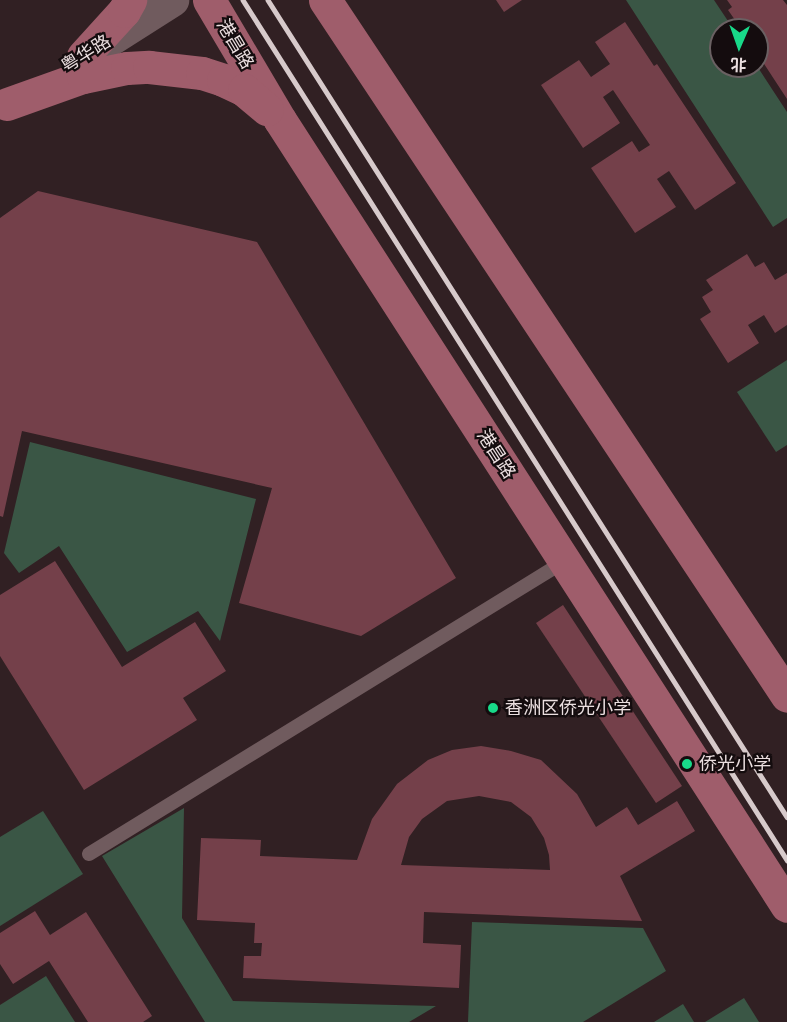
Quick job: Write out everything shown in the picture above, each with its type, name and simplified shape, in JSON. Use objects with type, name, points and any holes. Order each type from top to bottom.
[{"type":"main road","points":[[83,56],[124,11],[130,0]]},
{"type":"main road","name":"粤华路","points":[[4,106],[172,0]]},
{"type":"main road","name":"港昌路","points":[[209,0],[280,120],[787,906]]},
{"type":"main road","points":[[325,0],[787,696]]},
{"type":"main road","points":[[354,0],[358,28],[368,65]]},
{"type":"main road","points":[[4,106],[82,77],[127,68],[149,67],[202,73],[223,80],[244,90],[280,120]]},
{"type":"lane","points":[[89,854],[565,561]]},
{"type":"green space","points":[[626,0],[714,0],[726,18],[709,18],[709,78],[765,78],[787,112],[787,218],[773,227]]},
{"type":"green space","points":[[787,360],[787,445],[776,452],[737,392]]},
{"type":"green space","points":[[30,442],[256,499],[220,641],[198,611],[127,652],[59,546],[19,573],[4,553]]},
{"type":"green space","points":[[184,808],[182,918],[233,1001],[436,1006],[409,1022],[205,1022],[102,856]]},
{"type":"green space","points":[[43,811],[83,874],[0,926],[0,837]]},
{"type":"green space","points":[[472,922],[643,928],[666,971],[583,1022],[468,1022]]},
{"type":"green space","points":[[46,976],[75,1022],[0,1022],[0,1005]]},
{"type":"green space","points":[[744,998],[759,1022],[705,1022]]},
{"type":"green space","points":[[683,1004],[694,1022],[654,1022]]},
{"type":"building","points":[[496,0],[522,0],[504,12]]},
{"type":"building","points":[[727,0],[783,0],[787,5],[787,99],[769,71],[769,18],[734,18],[728,10],[732,7]]},
{"type":"building","points":[[625,22],[654,66],[657,64],[736,183],[695,210],[669,171],[657,179],[676,207],[635,233],[591,168],[632,141],[639,152],[650,145],[613,90],[603,97],[620,123],[583,148],[541,85],[579,60],[591,77],[610,64],[595,42]]},
{"type":"building","points":[[38,191],[257,242],[456,578],[361,636],[239,603],[272,488],[22,431],[3,517],[0,516],[0,218]]},
{"type":"building","points":[[747,254],[755,267],[764,262],[775,280],[787,273],[787,325],[775,333],[764,315],[748,325],[759,343],[728,363],[700,319],[711,312],[702,297],[713,290],[706,280]]},
{"type":"building","points":[[55,561],[122,667],[195,622],[226,671],[183,698],[197,720],[84,790],[0,656],[0,595]]},
{"type":"building","points":[[563,605],[682,786],[656,803],[536,623]]},
{"type":"building","points":[[481,746],[511,751],[541,760],[577,794],[596,827],[627,807],[638,825],[677,801],[695,831],[620,876],[642,921],[424,912],[423,943],[461,945],[459,988],[243,978],[244,956],[261,956],[262,943],[254,943],[255,923],[197,920],[201,838],[261,840],[260,856],[357,860],[372,819],[397,784],[428,760],[452,750]],"holes":[[[479,796],[511,802],[531,817],[544,838],[550,870],[401,865],[409,837],[422,819],[447,801]]]},
{"type":"building","points":[[35,911],[50,935],[86,912],[152,1016],[143,1022],[88,1022],[49,961],[13,984],[0,964],[0,933]]},
{"type":"railway","points":[[243,0],[787,860]]},
{"type":"railway","points":[[268,0],[787,817]]},
{"type":"place","name":"香洲区侨光小学","points":[[493,708]]},
{"type":"place","name":"侨光小学","points":[[687,764]]}]
